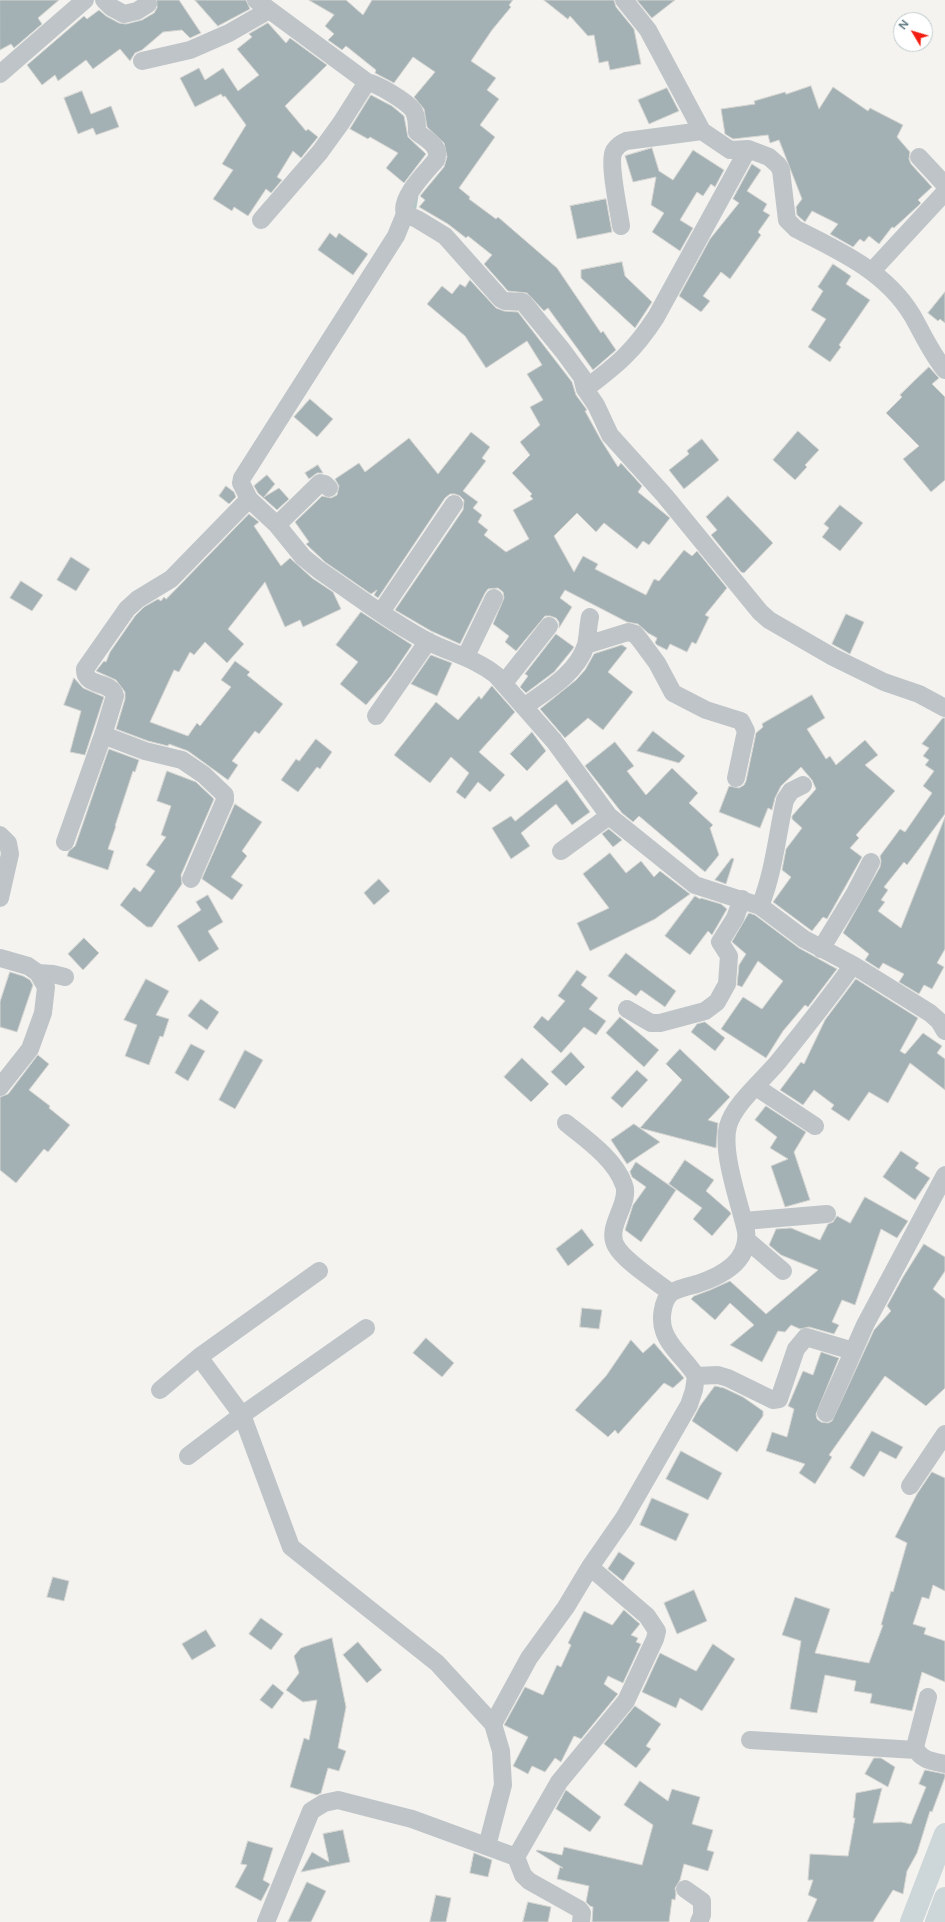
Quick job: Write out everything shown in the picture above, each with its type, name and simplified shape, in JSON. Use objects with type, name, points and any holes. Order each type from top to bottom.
[{"type":"main road","points":[[911,1922],[945,1834]]},
{"type":"main road","points":[[936,1922],[945,1898]]},
{"type":"street","points":[[0,74],[85,0]]},
{"type":"street","points":[[104,0],[111,7],[124,14],[137,11],[148,4]]},
{"type":"street","points":[[624,0],[648,30],[702,131],[730,150],[748,149],[775,160],[781,170],[786,216],[789,223],[796,229],[853,258],[872,271],[888,285],[912,315],[934,357],[945,370]]},
{"type":"street","points":[[142,61],[190,50],[229,34],[263,5],[367,82],[381,87],[412,109],[416,119],[417,132],[436,147],[438,152],[436,160],[412,189],[404,209],[410,216],[445,236],[501,299],[505,301],[523,302],[582,377],[585,390],[596,405],[610,436],[665,496],[760,612],[769,620],[833,657],[884,682],[919,694],[945,708]]},
{"type":"street","points":[[261,220],[320,152],[341,123],[367,82]]},
{"type":"street","points":[[622,226],[612,164],[614,151],[618,146],[626,141],[702,131]]},
{"type":"street","points":[[585,390],[620,362],[642,339],[656,317],[748,149]]},
{"type":"street","points":[[919,157],[945,185]]},
{"type":"street","points":[[872,271],[945,192]]},
{"type":"street","points":[[410,216],[251,461],[241,483],[249,499],[277,525],[310,564],[381,612],[428,641],[466,656],[488,668],[525,706],[572,763],[609,816],[695,885],[760,906],[804,939],[853,965],[930,1013],[939,1021],[945,1031]]},
{"type":"street","points":[[277,525],[320,483],[325,484],[329,488]]},
{"type":"street","points":[[65,842],[103,735],[115,694],[111,689],[86,677],[85,669],[127,609],[138,599],[171,579],[249,499]]},
{"type":"street","points":[[381,612],[454,504]]},
{"type":"street","points":[[466,656],[494,598]]},
{"type":"street","points":[[525,706],[563,677],[578,658],[586,645],[590,617]]},
{"type":"street","points":[[504,683],[549,626]]},
{"type":"street","points":[[586,645],[628,632],[632,633],[638,636],[657,663],[673,693],[706,710],[741,721],[746,731],[736,778]]},
{"type":"street","points":[[376,716],[428,641]]},
{"type":"street","points":[[103,735],[145,750],[182,760],[204,775],[225,795],[225,800],[191,879]]},
{"type":"street","points":[[760,906],[767,890],[785,800],[791,791],[803,785]]},
{"type":"street","points":[[561,851],[609,816]]},
{"type":"street","points":[[0,835],[8,843],[10,854],[0,898]]},
{"type":"street","points":[[821,949],[855,893],[871,862]]},
{"type":"street","points":[[627,1009],[644,1020],[660,1023],[705,1011],[717,1002],[727,984],[729,956],[720,942],[735,918],[742,899]]},
{"type":"street","points":[[0,958],[28,966],[38,973],[46,987],[43,1013],[30,1049],[0,1087]]},
{"type":"street","points":[[493,1724],[530,1658],[566,1608],[590,1567],[624,1518],[689,1405],[694,1390],[696,1376],[664,1332],[663,1314],[665,1305],[671,1294],[705,1282],[729,1269],[741,1256],[748,1241],[730,1164],[728,1150],[728,1127],[737,1110],[830,996],[853,965]]},
{"type":"street","points":[[38,973],[54,974],[65,977]]},
{"type":"street","points":[[756,1087],[815,1126]]},
{"type":"street","points":[[566,1123],[604,1155],[625,1185],[624,1197],[615,1227],[613,1240],[616,1247],[624,1257],[671,1294]]},
{"type":"street","points":[[826,1413],[865,1325],[945,1174]]},
{"type":"street","points":[[744,1221],[827,1214]]},
{"type":"street","points":[[748,1241],[784,1271]]},
{"type":"street","points":[[160,1390],[199,1357],[319,1271]]},
{"type":"street","points":[[188,1456],[242,1415],[366,1328]]},
{"type":"street","points":[[696,1376],[718,1375],[728,1378],[773,1400],[779,1399],[796,1349],[806,1337],[854,1351]]},
{"type":"street","points":[[199,1357],[242,1415],[291,1547],[437,1663],[493,1724],[501,1751],[503,1785],[487,1846]]},
{"type":"street","points":[[910,1486],[945,1434]]},
{"type":"street","points":[[516,1857],[559,1782],[626,1701],[655,1639],[657,1631],[648,1616],[590,1567]]},
{"type":"street","points":[[928,1697],[915,1747],[917,1754],[924,1759],[945,1764]]},
{"type":"street","points":[[750,1740],[916,1750]]},
{"type":"street","points":[[266,1922],[311,1811],[324,1802],[338,1800],[412,1818],[516,1857],[523,1875],[529,1881],[579,1909],[582,1913],[581,1922]]},
{"type":"street","points":[[685,1889],[702,1901],[702,1915],[700,1922]]},
{"type":"building","points":[[0,0],[59,0],[38,18],[42,24],[14,48],[11,44],[0,50]]},
{"type":"building","points":[[157,0],[179,0],[201,33],[190,38],[182,30],[163,32],[142,50],[135,53],[130,61],[120,49],[93,69],[86,60],[58,81],[55,75],[42,85],[27,65],[84,16],[87,19],[99,10],[106,16],[119,23],[126,24],[142,20],[154,13],[157,8]]},
{"type":"building","points":[[195,0],[246,0],[250,9],[218,26]]},
{"type":"building","points":[[309,0],[346,0],[363,15],[372,0],[513,0],[509,5],[511,7],[492,30],[471,61],[496,78],[487,90],[499,99],[480,125],[495,137],[459,188],[470,197],[469,199],[496,219],[498,217],[557,268],[601,333],[603,331],[616,350],[593,370],[548,308],[544,311],[527,293],[508,291],[484,264],[492,255],[468,236],[466,238],[448,224],[419,207],[425,200],[420,196],[444,167],[447,157],[444,143],[427,127],[424,109],[414,97],[435,72],[413,57],[394,83],[375,73],[376,70],[346,46],[342,50],[328,40],[334,34],[325,26],[334,15]]},
{"type":"building","points":[[544,0],[614,0],[616,7],[634,29],[641,64],[610,70],[608,61],[599,63],[594,35],[588,36],[570,16],[568,19]]},
{"type":"building","points":[[637,0],[675,0],[652,18]]},
{"type":"building","points":[[268,23],[286,43],[290,38],[327,65],[285,106],[306,131],[308,129],[318,137],[301,158],[293,151],[277,177],[282,180],[271,193],[266,189],[248,216],[234,207],[232,211],[213,199],[233,170],[222,164],[246,125],[225,96],[223,97],[221,94],[195,107],[180,78],[199,68],[205,80],[223,68],[238,91],[259,75],[237,49],[252,37],[249,34]]},
{"type":"building","points":[[811,86],[819,109],[833,87],[868,111],[870,108],[903,125],[897,137],[910,152],[909,159],[911,164],[932,187],[918,200],[921,203],[894,228],[892,227],[879,244],[869,236],[864,242],[860,239],[853,247],[830,234],[838,224],[812,211],[805,222],[797,215],[796,207],[802,199],[779,140],[770,143],[768,135],[733,139],[725,134],[721,109],[755,104],[754,101],[785,92],[786,94]]},
{"type":"building","points":[[667,88],[679,111],[649,124],[638,100]]},
{"type":"building","points":[[82,91],[91,114],[111,106],[119,127],[96,135],[93,128],[78,134],[64,98]]},
{"type":"building","points":[[371,95],[392,106],[404,116],[408,137],[426,154],[404,183],[386,168],[398,153],[370,137],[368,139],[350,129]]},
{"type":"building","points":[[652,148],[659,171],[673,180],[693,150],[724,170],[715,187],[711,184],[703,196],[697,192],[680,220],[693,228],[680,251],[652,232],[664,213],[651,205],[656,177],[633,182],[625,156]]},
{"type":"building","points":[[752,164],[761,170],[747,191],[767,204],[763,211],[770,215],[758,232],[761,235],[730,279],[721,272],[703,296],[710,301],[701,312],[679,296],[710,239],[739,203],[733,199]]},
{"type":"building","points":[[606,199],[612,232],[577,239],[570,206]]},
{"type":"building","points":[[330,233],[336,238],[339,233],[368,254],[353,275],[318,250]]},
{"type":"building","points":[[622,262],[625,276],[652,302],[635,328],[581,278],[581,270]]},
{"type":"building","points":[[833,264],[851,276],[846,284],[870,300],[839,345],[841,347],[830,362],[808,347],[826,319],[811,310],[823,291],[818,287]]},
{"type":"building","points":[[470,280],[496,308],[504,311],[518,312],[572,382],[576,395],[587,410],[585,411],[618,467],[621,463],[642,486],[638,492],[670,518],[649,545],[643,541],[637,549],[604,523],[596,532],[577,513],[554,536],[574,572],[583,556],[598,564],[595,569],[646,595],[654,579],[659,581],[684,550],[692,556],[697,551],[727,588],[705,615],[709,617],[696,644],[692,642],[687,652],[670,644],[667,650],[657,645],[655,643],[657,638],[648,633],[638,624],[627,622],[565,590],[560,598],[572,607],[559,628],[559,622],[556,618],[545,616],[516,651],[505,642],[509,636],[493,624],[504,598],[503,592],[498,588],[488,589],[485,593],[460,644],[431,631],[395,610],[463,510],[464,500],[455,494],[450,494],[445,498],[378,598],[374,595],[377,590],[371,594],[325,562],[306,544],[309,542],[295,522],[322,496],[331,498],[337,495],[339,486],[335,479],[359,463],[365,472],[409,438],[438,474],[471,432],[490,447],[482,458],[486,461],[463,491],[478,502],[473,508],[482,515],[478,522],[488,530],[484,535],[506,552],[529,539],[513,510],[533,499],[530,496],[532,494],[512,473],[530,455],[520,442],[540,425],[530,407],[543,400],[527,374],[542,365],[527,341],[486,368],[465,336],[427,304],[442,286],[452,294],[460,284],[465,287]]},
{"type":"building","points":[[945,292],[945,323],[940,319],[938,321],[928,313]]},
{"type":"building","points":[[929,367],[939,378],[932,384],[945,397],[945,480],[931,492],[903,459],[919,446],[886,413],[902,397],[900,395]]},
{"type":"building","points":[[310,399],[333,419],[317,437],[294,417]]},
{"type":"building","points":[[798,431],[819,450],[805,465],[807,467],[795,480],[773,460]]},
{"type":"building","points":[[702,439],[719,460],[684,489],[669,470],[689,454],[687,451]]},
{"type":"building","points":[[318,465],[323,473],[317,473],[309,479],[305,473]]},
{"type":"building","points":[[267,475],[275,484],[264,497],[279,488],[289,499],[277,510],[258,493],[254,486]]},
{"type":"building","points":[[226,486],[234,492],[236,497],[229,504],[219,496]]},
{"type":"building","points":[[728,496],[773,543],[744,573],[741,572],[711,535],[717,530],[706,517]]},
{"type":"building","points":[[840,505],[863,523],[840,551],[822,537],[829,528],[824,524]]},
{"type":"building","points":[[249,514],[259,522],[254,526],[281,566],[290,558],[312,578],[333,592],[341,609],[303,627],[300,620],[285,627],[265,582],[228,629],[244,644],[227,663],[205,642],[194,655],[190,652],[179,672],[174,670],[150,722],[188,736],[197,723],[200,726],[231,687],[221,680],[235,661],[250,672],[247,675],[283,704],[259,734],[255,731],[232,761],[238,765],[228,780],[188,751],[169,744],[168,746],[148,741],[116,729],[125,699],[125,692],[116,680],[96,671],[104,661],[106,662],[110,652],[135,616],[144,607],[158,599],[161,601],[164,597],[166,599]]},
{"type":"building","points":[[71,557],[90,569],[76,591],[57,580]]},
{"type":"building","points":[[21,581],[43,595],[32,611],[10,598]]},
{"type":"building","points":[[361,612],[412,645],[391,676],[366,705],[340,684],[358,662],[336,645]]},
{"type":"building","points":[[846,614],[864,622],[850,654],[832,644]]},
{"type":"building","points":[[556,634],[574,647],[554,672],[526,693],[520,687],[528,676],[525,674]]},
{"type":"building","points":[[622,645],[627,648],[608,672],[633,692],[603,730],[588,718],[565,738],[540,709],[576,680],[585,670],[594,654]]},
{"type":"building","points":[[431,655],[452,663],[437,696],[411,684]]},
{"type":"building","points":[[74,678],[83,688],[104,697],[85,755],[70,752],[81,711],[64,705]]},
{"type":"building","points":[[492,686],[515,712],[479,752],[505,775],[490,792],[478,782],[465,799],[456,792],[469,773],[451,757],[430,783],[394,755],[436,702],[458,720],[479,696],[481,699]]},
{"type":"building","points":[[812,695],[825,718],[807,729],[826,759],[830,756],[836,765],[865,740],[878,755],[865,765],[895,791],[856,835],[859,838],[850,848],[862,857],[827,919],[823,917],[812,931],[773,902],[791,877],[782,870],[786,849],[802,828],[792,819],[792,816],[816,789],[812,780],[801,767],[781,786],[775,798],[772,810],[768,808],[760,828],[719,812],[729,786],[739,788],[744,785],[746,781],[756,733],[763,727],[762,724]]},
{"type":"building","points":[[943,718],[945,718],[945,814],[907,865],[904,862],[884,887],[888,890],[881,900],[885,902],[878,911],[901,928],[945,817],[945,949],[937,963],[944,967],[932,989],[924,985],[919,994],[899,982],[904,974],[883,963],[879,969],[865,960],[869,954],[843,933],[880,867],[880,856],[900,829],[905,832],[932,793],[923,786],[934,771],[925,765],[929,760],[923,756],[929,748],[922,744]]},
{"type":"building","points":[[653,731],[685,756],[679,763],[637,751]]},
{"type":"building","points":[[532,732],[546,751],[527,771],[510,754]]},
{"type":"building","points":[[316,739],[332,752],[320,769],[317,767],[298,792],[281,780],[296,759],[299,761]]},
{"type":"building","points":[[615,742],[634,766],[627,771],[646,795],[672,768],[698,793],[689,803],[713,825],[710,828],[719,855],[705,872],[639,816],[633,822],[622,813],[585,766]]},
{"type":"building","points":[[109,749],[139,760],[135,772],[133,771],[108,849],[114,851],[108,870],[67,856],[69,851],[75,846]]},
{"type":"building","points":[[167,771],[196,782],[214,799],[181,875],[182,884],[152,927],[147,927],[120,905],[134,887],[140,892],[155,871],[146,865],[166,837],[161,835],[171,806],[157,801]]},
{"type":"building","points":[[567,780],[590,812],[572,825],[556,804],[521,833],[530,846],[511,859],[492,828],[511,816],[515,821]]},
{"type":"building","points":[[235,804],[262,822],[242,851],[247,856],[231,877],[243,885],[232,900],[202,879]]},
{"type":"building","points":[[609,829],[622,840],[613,847],[602,834]]},
{"type":"building","points":[[610,853],[626,873],[641,861],[654,877],[660,871],[690,894],[655,919],[590,951],[577,923],[609,908],[583,874]]},
{"type":"building","points":[[732,858],[734,859],[726,884],[715,880]]},
{"type":"building","points":[[379,879],[390,891],[374,905],[364,893]]},
{"type":"building","points":[[208,895],[223,922],[208,931],[219,949],[199,962],[177,926],[201,910],[196,902]]},
{"type":"building","points":[[695,896],[700,899],[701,898],[721,904],[727,909],[712,935],[708,931],[690,955],[665,936]]},
{"type":"building","points":[[749,913],[755,915],[799,948],[837,969],[808,1007],[805,1005],[783,1031],[766,1058],[721,1029],[743,997],[762,1009],[783,981],[758,961],[742,987],[737,985],[739,965],[746,954],[732,942]]},
{"type":"building","points":[[84,938],[99,953],[83,970],[68,954]]},
{"type":"building","points":[[626,953],[676,991],[665,1007],[641,990],[636,996],[608,976]]},
{"type":"building","points":[[577,970],[587,977],[581,985],[598,998],[589,1009],[606,1021],[596,1035],[584,1027],[561,1053],[533,1027],[542,1016],[548,1021],[565,1001],[558,996]]},
{"type":"building","points":[[10,972],[23,976],[30,980],[33,985],[17,1032],[0,1027],[0,1002]]},
{"type":"building","points":[[146,979],[169,991],[156,1015],[169,1019],[163,1037],[160,1036],[149,1065],[125,1056],[137,1025],[124,1020]]},
{"type":"building","points":[[856,979],[918,1018],[900,1051],[905,1054],[923,1033],[942,1046],[937,1053],[945,1059],[945,1090],[910,1063],[888,1103],[869,1092],[849,1121],[831,1109],[834,1105],[814,1090],[803,1105],[780,1090],[801,1062],[804,1064],[825,1020]]},
{"type":"building","points":[[201,999],[219,1012],[207,1030],[188,1016]]},
{"type":"building","points":[[620,1017],[659,1050],[644,1067],[606,1033]]},
{"type":"building","points":[[705,1022],[725,1038],[715,1051],[691,1032],[697,1024]]},
{"type":"building","points":[[191,1044],[205,1051],[188,1081],[175,1073]]},
{"type":"building","points":[[680,1049],[730,1097],[708,1120],[718,1123],[716,1148],[640,1128],[682,1080],[666,1064]]},
{"type":"building","points":[[245,1050],[263,1060],[235,1109],[219,1100]]},
{"type":"building","points":[[571,1052],[585,1067],[566,1086],[551,1072]]},
{"type":"building","points":[[38,1055],[49,1064],[29,1090],[50,1106],[49,1108],[70,1125],[48,1152],[44,1149],[16,1183],[0,1170],[0,1097],[8,1094]]},
{"type":"building","points":[[522,1058],[549,1084],[531,1102],[504,1077]]},
{"type":"building","points":[[637,1070],[648,1080],[622,1108],[611,1098]]},
{"type":"building","points":[[766,1106],[806,1132],[794,1152],[810,1200],[785,1207],[771,1166],[788,1159],[770,1148],[777,1137],[755,1120]]},
{"type":"building","points":[[634,1124],[660,1142],[627,1164],[611,1140]]},
{"type":"building","points":[[901,1151],[919,1163],[915,1168],[930,1178],[915,1200],[883,1177]]},
{"type":"building","points":[[685,1160],[714,1180],[706,1191],[731,1214],[712,1236],[693,1219],[702,1208],[669,1184]]},
{"type":"building","points":[[636,1162],[676,1190],[641,1242],[625,1230],[633,1205],[646,1187],[632,1177],[630,1172]]},
{"type":"building","points":[[865,1197],[908,1221],[897,1238],[881,1229],[855,1305],[842,1300],[832,1322],[839,1325],[834,1334],[809,1327],[800,1329],[791,1325],[785,1332],[778,1331],[762,1362],[730,1345],[754,1325],[730,1303],[715,1320],[691,1299],[694,1296],[730,1281],[766,1314],[818,1270],[781,1255],[769,1245],[776,1229],[791,1228],[820,1240],[828,1224],[833,1222],[837,1216],[850,1223]]},
{"type":"building","points":[[582,1229],[594,1245],[568,1266],[556,1249]]},
{"type":"building","points":[[924,1244],[945,1257],[945,1271],[933,1289],[945,1299],[945,1388],[926,1406],[885,1376],[829,1455],[832,1457],[815,1484],[799,1473],[805,1464],[766,1451],[772,1432],[787,1437],[794,1409],[788,1406],[803,1371],[813,1375],[821,1352],[839,1358],[816,1414],[817,1419],[821,1422],[828,1423],[832,1421],[874,1330],[891,1311],[887,1306]]},
{"type":"building","points":[[582,1308],[602,1310],[599,1329],[580,1327]]},
{"type":"building","points":[[426,1338],[454,1363],[442,1377],[413,1353]]},
{"type":"building","points":[[631,1340],[643,1353],[654,1343],[684,1378],[673,1388],[664,1383],[618,1434],[615,1430],[608,1437],[575,1410],[606,1376]]},
{"type":"building","points":[[715,1386],[724,1388],[743,1397],[763,1411],[763,1416],[737,1452],[692,1421],[700,1406]]},
{"type":"building","points":[[872,1431],[903,1447],[896,1459],[880,1451],[864,1477],[850,1468]]},
{"type":"building","points":[[681,1451],[722,1473],[708,1500],[666,1479]]},
{"type":"building","points":[[932,1472],[945,1478],[945,1591],[933,1585],[929,1599],[922,1597],[913,1624],[926,1628],[924,1634],[945,1641],[945,1682],[922,1672],[912,1711],[870,1703],[872,1694],[854,1691],[856,1681],[825,1675],[817,1713],[790,1709],[801,1641],[782,1635],[795,1597],[830,1609],[815,1653],[869,1663],[883,1625],[881,1625],[891,1591],[893,1592],[907,1543],[895,1537],[917,1494]]},
{"type":"building","points":[[652,1498],[689,1514],[676,1541],[640,1525]]},
{"type":"building","points":[[619,1552],[635,1563],[623,1581],[608,1569]]},
{"type":"building","points":[[53,1577],[69,1581],[64,1601],[47,1597]]},
{"type":"building","points":[[694,1590],[707,1621],[677,1634],[664,1603]]},
{"type":"building","points":[[624,1610],[640,1624],[631,1635],[638,1638],[636,1642],[641,1644],[623,1683],[608,1676],[604,1684],[618,1694],[581,1739],[574,1736],[561,1762],[555,1758],[545,1772],[532,1766],[528,1774],[513,1766],[528,1737],[504,1725],[525,1687],[543,1695],[557,1665],[561,1667],[571,1645],[568,1643],[584,1611],[612,1625]]},
{"type":"building","points":[[261,1618],[283,1634],[271,1650],[249,1634]]},
{"type":"building","points":[[206,1630],[216,1646],[192,1660],[182,1644]]},
{"type":"building","points":[[332,1638],[346,1707],[338,1748],[346,1751],[339,1771],[328,1768],[321,1793],[317,1795],[290,1787],[304,1738],[309,1740],[317,1700],[303,1702],[286,1690],[299,1673],[294,1656],[301,1648]]},
{"type":"building","points":[[358,1642],[382,1670],[367,1683],[343,1655]]},
{"type":"building","points":[[713,1644],[735,1659],[702,1711],[680,1698],[676,1708],[642,1692],[660,1653],[696,1671]]},
{"type":"building","points":[[273,1684],[284,1693],[272,1709],[260,1700]]},
{"type":"building","points":[[635,1706],[661,1724],[646,1746],[651,1749],[636,1768],[604,1744]]},
{"type":"building","points":[[874,1758],[881,1758],[895,1767],[888,1787],[865,1774]]},
{"type":"building","points":[[925,1770],[945,1774],[945,1777],[932,1812],[930,1811],[917,1853],[907,1871],[903,1894],[893,1890],[873,1922],[807,1922],[817,1899],[808,1895],[813,1880],[808,1880],[810,1854],[848,1856],[855,1818],[853,1818],[856,1793],[882,1788],[873,1823],[901,1822],[911,1824],[926,1787],[919,1784]]},
{"type":"building","points":[[640,1781],[668,1801],[672,1789],[700,1797],[692,1824],[713,1830],[707,1850],[714,1852],[708,1871],[684,1864],[680,1880],[675,1888],[675,1900],[672,1899],[669,1922],[592,1922],[593,1907],[586,1902],[589,1886],[557,1879],[560,1867],[563,1868],[536,1851],[562,1855],[564,1847],[642,1865],[653,1825],[624,1805]]},
{"type":"building","points":[[566,1790],[601,1817],[590,1832],[556,1809]]},
{"type":"building","points":[[343,1830],[350,1862],[301,1872],[312,1852],[329,1862],[323,1834]]},
{"type":"building","points":[[248,1841],[273,1848],[263,1880],[270,1884],[261,1901],[235,1887],[247,1865],[241,1864]]},
{"type":"building","points":[[474,1853],[492,1860],[488,1877],[470,1873]]},
{"type":"building","points":[[307,1882],[326,1891],[311,1922],[288,1922]]},
{"type":"building","points":[[436,1895],[451,1898],[446,1922],[430,1922]]},
{"type":"building","points":[[528,1902],[551,1907],[548,1922],[523,1922]]},
{"type":"waterway","points":[[413,214],[416,197]]}]
